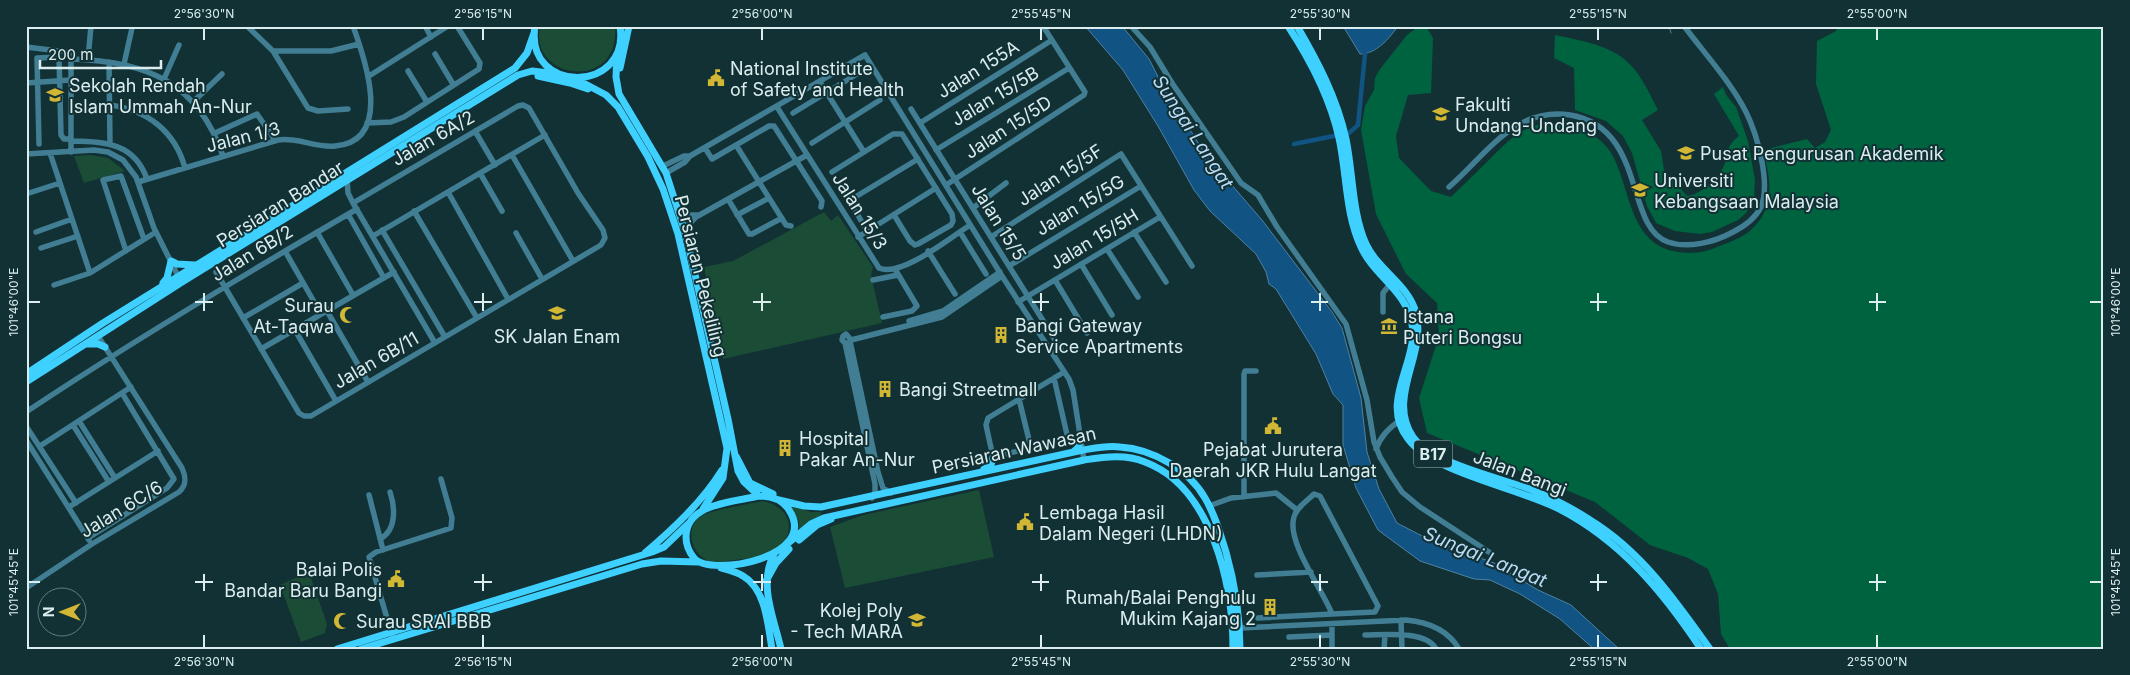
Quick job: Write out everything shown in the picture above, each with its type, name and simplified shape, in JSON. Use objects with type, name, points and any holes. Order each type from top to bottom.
[{"type":"main road","points":[[628,26],[620,70],[622,90],[632,115]]},
{"type":"main road","name":"Jalan Bangi","points":[[1288,26],[1327,96],[1340,130]]},
{"type":"main road","name":"Jalan Bangi","points":[[1297,26],[1324,75],[1340,130],[1360,225],[1366,244],[1383,269],[1408,296],[1416,314],[1418,345],[1404,392],[1403,402],[1404,412],[1413,436],[1422,447],[1436,456],[1560,502],[1592,521],[1622,543],[1654,574],[1710,649]]},
{"type":"main road","points":[[533,28],[535,47],[541,60],[557,74]]},
{"type":"main road","name":"Persiaran Bandar","points":[[26,382],[98,336],[106,326],[160,288],[180,279],[196,265],[520,65],[527,53],[533,28]]},
{"type":"main road","name":"Persiaran Pekeliling","points":[[621,28],[617,54],[617,85],[623,101],[664,170],[677,206],[686,236],[721,386],[734,454],[741,477],[759,496]]},
{"type":"main road","points":[[574,78],[583,78],[599,73],[606,68],[617,54]]},
{"type":"main road","name":"Persiaran Bandar","points":[[26,374],[78,339],[106,326],[180,279],[501,86],[527,72],[557,74],[574,78]]},
{"type":"main road","points":[[501,86],[533,76],[570,83],[597,95],[615,111],[634,134]]},
{"type":"main road","name":"Persiaran Pekeliling","points":[[574,78],[606,95],[618,107],[655,171],[678,234],[726,443],[726,464],[719,486],[703,508]]},
{"type":"main road","name":"Jalan Bangi","points":[[1342,139],[1355,233],[1368,261],[1390,284],[1406,306],[1413,331],[1397,400],[1399,421],[1407,438],[1418,451],[1433,461],[1559,509],[1612,543],[1650,580],[1701,649]]},
{"type":"main road","points":[[160,288],[167,278],[171,261],[176,264],[196,265]]},
{"type":"main road","points":[[85,344],[98,344],[105,347],[106,326]]},
{"type":"main road","points":[[78,339],[90,334],[98,336]]},
{"type":"main road","points":[[1072,452],[1082,443]]},
{"type":"main road","name":"Persiaran Wawasan","points":[[779,500],[821,508],[1072,452],[1082,443],[1094,448],[1121,446],[1138,449],[1161,458],[1189,479],[1209,506],[1219,529],[1238,600],[1240,649]]},
{"type":"main road","points":[[734,454],[746,479],[755,487],[821,508]]},
{"type":"main road","points":[[978,473],[991,465],[993,457]]},
{"type":"main road","name":"Persiaran Wawasan","points":[[787,544],[818,520],[842,514],[1084,460],[1125,457],[1143,461],[1172,476],[1195,502],[1204,520],[1227,583],[1232,618],[1233,647]]},
{"type":"main road","points":[[643,555],[671,531],[709,491],[726,464]]},
{"type":"main road","points":[[361,649],[392,636],[664,547],[703,508],[759,496],[768,496],[779,500],[788,508],[793,523],[792,535],[787,544],[774,554],[716,566]]},
{"type":"main road","points":[[1195,502],[1209,506],[1204,520]]},
{"type":"main road","points":[[766,581],[776,563],[791,546],[817,525],[842,514]]},
{"type":"main road","points":[[688,524],[686,534],[688,546],[698,562]]},
{"type":"main road","points":[[774,554],[767,569],[766,581],[782,649]]},
{"type":"main road","points":[[337,649],[392,636],[642,564],[661,561],[698,562],[744,576],[757,590],[763,605],[772,649]]},
{"type":"main road","points":[[676,562],[716,571],[726,570]]},
{"type":"main road","points":[[1232,618],[1240,628],[1235,634],[1233,647]]},
{"type":"street","points":[[88,59],[91,26]]},
{"type":"street","points":[[247,26],[273,50],[308,108],[318,111],[348,109]]},
{"type":"street","points":[[353,26],[369,76],[371,97],[367,123],[385,123],[398,120],[478,68],[480,63],[457,26]]},
{"type":"street","points":[[425,26],[431,37]]},
{"type":"street","points":[[369,76],[448,26]]},
{"type":"street","points":[[1042,26],[1069,68]]},
{"type":"street","points":[[1131,26],[1150,47],[1220,155],[1241,183],[1258,194],[1277,227],[1346,324],[1367,400],[1376,449],[1402,492],[1420,507],[1492,554]]},
{"type":"street","points":[[1449,187],[1516,124],[1542,115],[1570,115],[1603,129],[1613,140],[1628,167],[1645,220],[1657,237],[1667,242],[1688,246],[1729,234],[1748,223],[1761,207],[1764,196],[1762,167],[1754,130],[1733,91],[1684,26]]},
{"type":"street","points":[[124,64],[132,28]]},
{"type":"street","name":"Jalan 155A","points":[[920,123],[1052,40]]},
{"type":"street","points":[[273,50],[331,51],[359,44]]},
{"type":"street","points":[[164,79],[179,45]]},
{"type":"street","points":[[26,47],[67,52],[71,59],[71,152]]},
{"type":"street","points":[[435,54],[454,84]]},
{"type":"street","points":[[664,170],[684,156],[690,156],[705,148],[866,55],[1018,302],[1064,372],[1073,390],[1084,460]]},
{"type":"street","points":[[39,144],[37,58],[59,57],[61,135],[71,140],[110,144],[132,155],[141,165],[147,179]]},
{"type":"street","points":[[71,59],[88,59],[124,64],[164,79],[194,102],[215,133],[223,156]]},
{"type":"street","points":[[109,62],[110,144]]},
{"type":"street","name":"Jalan 15/5D","points":[[946,185],[1083,97],[1085,92],[1069,68]]},
{"type":"street","name":"Jalan 15/5B","points":[[936,150],[1069,68]]},
{"type":"street","points":[[793,113],[862,71]]},
{"type":"street","points":[[408,72],[426,102]]},
{"type":"street","points":[[194,102],[222,74]]},
{"type":"street","points":[[26,83],[71,80]]},
{"type":"street","points":[[820,82],[864,152]]},
{"type":"street","points":[[812,143],[880,100]]},
{"type":"street","points":[[110,105],[133,110],[155,122],[172,139],[185,168]]},
{"type":"street","name":"Jalan 6A/2","points":[[353,202],[518,106],[523,105],[529,108],[545,135]]},
{"type":"street","name":"Jalan 15/3","points":[[777,107],[879,268],[897,272],[970,225]]},
{"type":"street","name":"Jalan 15/5","points":[[911,109],[1062,351]]},
{"type":"street","points":[[215,133],[251,116],[259,115],[274,137],[273,142]]},
{"type":"street","name":"Jalan 1/3","points":[[138,182],[283,139],[321,147],[350,143],[360,135],[367,123]]},
{"type":"street","points":[[705,148],[712,159],[769,126],[776,127],[822,201],[821,206]]},
{"type":"street","points":[[475,131],[495,164]]},
{"type":"street","points":[[832,172],[896,132],[902,134],[952,214],[954,221],[918,244],[912,244],[894,215]]},
{"type":"street","points":[[372,236],[545,135]]},
{"type":"street","name":"Jalan 6B/11","points":[[216,272],[298,413],[310,416],[601,245],[605,238],[603,230],[578,193],[545,135]]},
{"type":"street","points":[[736,145],[787,226],[790,226]]},
{"type":"street","points":[[26,154],[94,150],[113,154],[131,169],[138,182],[156,232],[180,279]]},
{"type":"street","points":[[50,153],[90,273]]},
{"type":"street","name":"Jalan 15/5F","points":[[991,237],[1121,154],[1142,186]]},
{"type":"street","points":[[512,155],[573,261]]},
{"type":"street","points":[[686,236],[689,224],[700,215],[807,155]]},
{"type":"street","points":[[867,232],[851,204],[852,199],[918,159]]},
{"type":"street","points":[[480,173],[502,211]]},
{"type":"street","points":[[126,251],[103,180],[122,176],[144,239]]},
{"type":"street","points":[[347,179],[348,193],[435,343]]},
{"type":"street","points":[[26,194],[60,183]]},
{"type":"street","points":[[973,208],[1006,183]]},
{"type":"street","points":[[336,186],[348,193]]},
{"type":"street","points":[[1142,186],[1192,266]]},
{"type":"street","name":"Jalan 15/5G","points":[[1009,266],[1142,186]]},
{"type":"street","points":[[858,237],[936,188]]},
{"type":"street","points":[[448,192],[508,299]]},
{"type":"street","points":[[738,215],[769,198]]},
{"type":"street","points":[[728,199],[747,232],[752,234],[782,218]]},
{"type":"street","points":[[677,206],[688,215],[700,215]]},
{"type":"street","name":"Jalan 6B/2","points":[[26,412],[224,287],[357,209]]},
{"type":"street","points":[[414,211],[477,318]]},
{"type":"street","points":[[348,214],[384,278]]},
{"type":"street","name":"Jalan 15/5H","points":[[1018,302],[1160,217]]},
{"type":"street","points":[[36,232],[72,219]]},
{"type":"street","points":[[382,230],[445,337]]},
{"type":"street","points":[[54,285],[90,273],[156,232]]},
{"type":"street","points":[[317,232],[354,295]]},
{"type":"street","points":[[960,232],[986,274]]},
{"type":"street","points":[[1134,232],[1166,282]]},
{"type":"street","points":[[516,233],[542,279]]},
{"type":"street","points":[[41,248],[78,236]]},
{"type":"street","points":[[1107,249],[1138,297]]},
{"type":"street","points":[[285,251],[303,283],[368,382]]},
{"type":"street","points":[[928,251],[954,294]]},
{"type":"street","points":[[1081,264],[1112,315]]},
{"type":"street","points":[[261,349],[394,272]]},
{"type":"street","points":[[873,280],[897,272],[917,306],[912,310],[884,317]]},
{"type":"street","points":[[849,340],[940,313],[1001,274]]},
{"type":"street","points":[[1054,280],[1087,334]]},
{"type":"street","points":[[243,318],[303,283]]},
{"type":"street","points":[[1383,312],[1383,293],[1390,284]]},
{"type":"street","points":[[295,330],[336,401]]},
{"type":"street","name":"Jalan 6C/6","points":[[26,588],[92,544],[179,492],[185,484],[186,479],[182,468],[98,336]]},
{"type":"street","points":[[849,340],[878,472],[883,488],[890,493]]},
{"type":"street","points":[[849,340],[875,484],[875,492],[872,498]]},
{"type":"street","points":[[1244,497],[1244,374],[1245,372],[1256,371]]},
{"type":"street","points":[[1054,378],[1068,439],[993,457],[986,420],[990,416],[1064,372]]},
{"type":"street","points":[[40,446],[131,387]]},
{"type":"street","points":[[88,538],[172,484],[172,474],[122,393]]},
{"type":"street","points":[[1019,399],[1031,448]]},
{"type":"street","points":[[79,421],[112,480]]},
{"type":"street","points":[[1376,449],[1380,438],[1399,421]]},
{"type":"street","points":[[73,425],[112,480]]},
{"type":"street","points":[[26,426],[76,503]]},
{"type":"street","points":[[26,440],[92,544]]},
{"type":"street","points":[[69,507],[158,451]]},
{"type":"street","points":[[392,636],[370,563],[370,555],[451,528],[452,518],[441,478]]},
{"type":"street","points":[[380,539],[389,533],[391,526],[394,509],[390,492]]},
{"type":"street","points":[[1209,506],[1224,500],[1276,493],[1297,510]]},
{"type":"street","points":[[1258,618],[1375,612],[1378,606],[1319,494],[1314,494],[1297,510],[1293,521],[1295,539],[1332,614]]},
{"type":"street","points":[[369,495],[383,550]]},
{"type":"street","points":[[1257,575],[1311,572]]},
{"type":"street","points":[[1345,614],[1345,623]]},
{"type":"street","points":[[1240,628],[1401,620],[1417,621],[1438,629],[1453,638],[1459,649]]},
{"type":"street","points":[[1401,620],[1402,649]]},
{"type":"street","points":[[1332,624],[1332,649]]},
{"type":"street","points":[[1365,635],[1409,634],[1435,647]]},
{"type":"street","points":[[1289,637],[1332,635]]},
{"type":"street","points":[[1384,635],[1384,649]]},
{"type":"green space","points":[[540,26],[615,26],[613,47],[604,62],[591,70],[575,71],[560,68],[548,58],[540,44]]},
{"type":"green space","points":[[1419,26],[1427,28],[1433,38],[1431,93],[1408,95],[1396,136],[1399,158],[1431,191],[1451,197],[1513,137],[1531,127],[1551,123],[1571,125],[1584,130],[1607,147],[1617,166],[1632,210],[1647,236],[1658,245],[1673,251],[1690,253],[1706,251],[1738,238],[1750,231],[1760,220],[1769,198],[1768,173],[1763,150],[1807,139],[1815,148],[1825,142],[1831,130],[1816,84],[1817,41],[1836,31],[1837,26],[2104,26],[2104,649],[1730,649],[1721,634],[1718,594],[1708,569],[1688,558],[1650,545],[1595,502],[1427,433],[1419,398],[1439,336],[1437,303],[1406,274],[1376,214],[1361,130],[1365,106],[1374,90],[1375,78],[1380,69],[1407,35]]},
{"type":"green space","points":[[1555,35],[1591,43],[1609,50],[1624,59],[1635,70],[1658,110],[1642,120],[1661,151],[1664,170],[1687,196],[1704,189],[1715,179],[1723,168],[1731,145],[1739,136],[1714,94],[1723,87],[1726,95],[1736,107],[1748,141],[1755,180],[1754,198],[1746,213],[1738,220],[1712,232],[1700,234],[1675,231],[1656,223],[1647,206],[1632,153],[1623,136],[1606,121],[1575,110],[1574,68],[1554,58]]},
{"type":"green space","points":[[90,155],[108,158],[125,171],[84,183],[74,156]]},
{"type":"green space","points":[[824,212],[831,221],[838,215],[873,267],[871,275],[882,323],[723,359],[704,267],[733,261]]},
{"type":"green space","points":[[979,490],[994,557],[845,588],[830,527],[863,515]]},
{"type":"green space","points":[[763,501],[773,504],[780,509],[789,523],[786,538],[772,552],[757,557],[717,563],[701,557],[696,551],[691,535],[696,520],[708,513]]},
{"type":"green space","points":[[791,506],[811,512],[821,512],[821,515],[798,535],[799,522]]},
{"type":"green space","points":[[309,572],[327,624],[325,633],[301,642],[280,585]]},
{"type":"water","points":[[1085,26],[1122,26],[1149,59],[1166,92],[1206,155],[1262,220],[1332,312],[1342,328],[1361,398],[1367,452],[1379,489],[1397,523],[1426,538],[1494,563],[1538,590],[1571,605],[1619,649],[1594,649],[1560,619],[1520,594],[1490,580],[1474,579],[1420,561],[1378,530],[1356,488],[1343,445],[1343,405],[1333,394],[1316,354],[1276,289],[1269,284],[1266,272],[1256,254],[1210,211],[1194,190],[1158,126],[1123,70]]},
{"type":"water","points":[[1343,26],[1398,26],[1377,49],[1360,54]]},
{"type":"waterway","points":[[1669,26],[1671,33]]},
{"type":"waterway","points":[[1294,144],[1349,133],[1358,125],[1365,54]]},
{"type":"place","name":"National Institute of Safety and Health","points":[[716,78]]},
{"type":"place","name":"Sekolah Rendah Islam Ummah An-Nur","points":[[55,95]]},
{"type":"place","name":"Fakulti Undang-Undang","points":[[1441,114]]},
{"type":"place","name":"Pusat Pengurusan Akademik","points":[[1686,153]]},
{"type":"place","name":"Universiti Kebangsaan Malaysia","points":[[1640,190]]},
{"type":"place","name":"SK Jalan Enam","points":[[557,313]]},
{"type":"place","name":"Surau At-Taqwa","points":[[348,315]]},
{"type":"place","name":"Istana Puteri Bongsu","points":[[1389,326]]},
{"type":"place","name":"Bangi Gateway Service Apartments","points":[[1001,335]]},
{"type":"place","name":"Bangi Streetmall","points":[[885,389]]},
{"type":"place","name":"Pejabat Jurutera Daerah JKR Hulu Langat","points":[[1273,426]]},
{"type":"place","name":"Hospital Pakar An-Nur","points":[[785,448]]},
{"type":"place","name":"Lembaga Hasil Dalam Negeri (LHDN)","points":[[1025,522]]},
{"type":"place","name":"Balai Polis Bandar Baru Bangi","points":[[396,579]]},
{"type":"place","name":"Rumah/Balai Penghulu Mukim Kajang 2","points":[[1270,607]]},
{"type":"place","name":"Kolej Poly - Tech MARA","points":[[917,620]]},
{"type":"place","name":"Surau SRAI BBB","points":[[342,621]]},
{"type":"water label","name":"Sungai Langat","points":[[1193,132]]},
{"type":"water label","name":"Sungai Langat","points":[[1485,557]]}]
